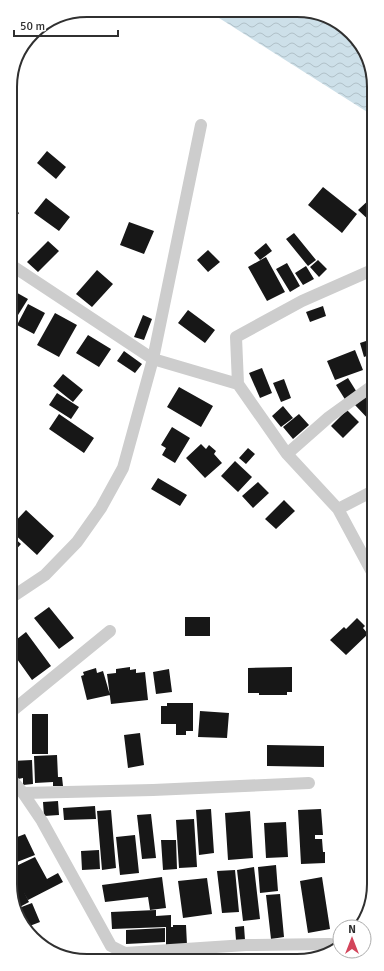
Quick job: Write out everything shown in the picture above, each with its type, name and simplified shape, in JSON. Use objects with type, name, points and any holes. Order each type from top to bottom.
[{"type":"street","points":[[17,594],[46,575],[77,542],[101,508],[123,468],[153,359],[201,125]]},
{"type":"street","points":[[17,269],[153,359],[238,384]]},
{"type":"street","points":[[367,272],[302,301],[236,338],[238,384],[286,454],[338,509],[367,563]]},
{"type":"street","points":[[286,454],[329,417],[367,390]]},
{"type":"street","points":[[338,509],[367,494]]},
{"type":"street","points":[[17,707],[110,631]]},
{"type":"street","points":[[23,793],[152,790],[309,783]]},
{"type":"street","points":[[17,786],[42,821],[111,946],[125,953],[246,945],[330,944],[331,945]]},
{"type":"water","points":[[217,17],[311,18],[328,24],[336,29],[350,41],[360,56],[365,69],[367,112]]},
{"type":"building","points":[[47,151],[66,167],[56,179],[37,163]]},
{"type":"building","points":[[323,187],[357,214],[342,233],[308,205]]},
{"type":"building","points":[[46,198],[70,217],[59,231],[34,213]]},
{"type":"building","points":[[367,202],[367,218],[358,210]]},
{"type":"building","points":[[129,222],[154,231],[144,254],[120,245]]},
{"type":"building","points":[[294,233],[316,260],[308,266],[286,239]]},
{"type":"building","points":[[48,241],[59,251],[38,272],[27,262]]},
{"type":"building","points":[[266,243],[272,251],[260,260],[254,253]]},
{"type":"building","points":[[208,250],[220,262],[208,272],[197,260]]},
{"type":"building","points":[[266,257],[285,292],[267,301],[248,267]]},
{"type":"building","points":[[318,260],[327,269],[319,277],[310,267]]},
{"type":"building","points":[[287,263],[300,286],[290,292],[276,269]]},
{"type":"building","points":[[306,266],[314,279],[303,285],[295,273]]},
{"type":"building","points":[[97,270],[113,284],[92,307],[76,294]]},
{"type":"building","points":[[17,293],[28,299],[17,317]]},
{"type":"building","points":[[28,304],[45,313],[34,334],[17,325]]},
{"type":"building","points":[[323,306],[326,316],[310,322],[306,312]]},
{"type":"building","points":[[188,310],[215,330],[205,343],[178,323]]},
{"type":"building","points":[[55,313],[77,325],[59,357],[37,345]]},
{"type":"building","points":[[143,315],[152,319],[144,340],[134,337]]},
{"type":"building","points":[[88,335],[111,349],[99,367],[76,353]]},
{"type":"building","points":[[367,341],[367,356],[364,357],[360,343]]},
{"type":"building","points":[[355,350],[363,370],[335,380],[327,361]]},
{"type":"building","points":[[124,351],[142,364],[135,373],[117,361]]},
{"type":"building","points":[[262,368],[272,393],[260,398],[249,373]]},
{"type":"building","points":[[63,374],[83,390],[73,402],[53,386]]},
{"type":"building","points":[[348,378],[358,394],[346,401],[336,385]]},
{"type":"building","points":[[284,379],[291,398],[281,402],[273,383]]},
{"type":"building","points":[[179,387],[213,406],[201,427],[167,407]]},
{"type":"building","points":[[57,393],[79,407],[71,419],[49,405]]},
{"type":"building","points":[[367,395],[367,418],[355,405]]},
{"type":"building","points":[[283,406],[293,418],[281,427],[272,416]]},
{"type":"building","points":[[347,410],[359,422],[343,438],[331,426]]},
{"type":"building","points":[[59,414],[94,438],[84,453],[49,429]]},
{"type":"building","points":[[299,414],[309,425],[293,439],[283,427]]},
{"type":"building","points":[[172,427],[190,438],[175,463],[162,455],[166,448],[161,445]]},
{"type":"building","points":[[201,444],[206,449],[209,445],[216,451],[214,454],[222,463],[205,478],[186,458]]},
{"type":"building","points":[[248,448],[255,454],[246,464],[239,458]]},
{"type":"building","points":[[235,461],[252,477],[238,492],[221,476]]},
{"type":"building","points":[[158,478],[187,495],[180,506],[151,489]]},
{"type":"building","points":[[258,482],[269,493],[253,508],[242,496]]},
{"type":"building","points":[[284,500],[295,511],[276,529],[265,519]]},
{"type":"building","points":[[26,510],[54,536],[37,555],[17,537],[17,520]]},
{"type":"building","points":[[17,540],[21,544],[17,548]]},
{"type":"building","points":[[49,607],[74,638],[59,649],[34,618]]},
{"type":"building","points":[[185,617],[210,617],[210,636],[185,636]]},
{"type":"building","points":[[357,618],[365,626],[363,628],[367,635],[346,655],[330,640],[344,627],[346,629]]},
{"type":"building","points":[[26,632],[51,666],[32,680],[17,659],[17,639]]},
{"type":"building","points":[[130,667],[130,670],[136,669],[136,673],[145,672],[148,700],[111,704],[107,674],[116,673],[116,669]]},
{"type":"building","points":[[292,667],[292,692],[287,692],[287,695],[259,695],[259,693],[248,693],[248,668]]},
{"type":"building","points":[[96,668],[97,673],[103,671],[110,695],[87,700],[81,676],[84,675],[83,672]]},
{"type":"building","points":[[169,669],[172,692],[156,694],[153,672]]},
{"type":"building","points":[[167,703],[193,703],[193,731],[186,731],[186,735],[176,735],[176,724],[161,724],[161,706],[167,706]]},
{"type":"building","points":[[200,711],[229,713],[227,738],[198,737]]},
{"type":"building","points":[[32,714],[48,714],[48,754],[32,754]]},
{"type":"building","points":[[140,733],[144,765],[128,768],[124,735]]},
{"type":"building","points":[[267,745],[324,746],[324,767],[267,766]]},
{"type":"building","points":[[57,755],[58,777],[62,777],[63,786],[53,786],[53,782],[35,783],[34,756]]},
{"type":"building","points":[[32,760],[33,784],[23,785],[23,778],[18,779],[17,761]]},
{"type":"building","points":[[58,801],[59,815],[44,816],[43,802]]},
{"type":"building","points":[[95,806],[96,819],[64,820],[63,808]]},
{"type":"building","points":[[211,809],[214,853],[199,855],[196,810]]},
{"type":"building","points":[[321,809],[323,835],[315,835],[315,839],[322,839],[323,852],[325,852],[325,863],[301,864],[298,810]]},
{"type":"building","points":[[111,810],[116,868],[102,870],[97,811]]},
{"type":"building","points":[[250,811],[253,858],[228,860],[225,813]]},
{"type":"building","points":[[151,814],[156,858],[142,859],[137,815]]},
{"type":"building","points":[[194,819],[197,867],[179,868],[176,820]]},
{"type":"building","points":[[286,822],[288,857],[266,858],[264,823]]},
{"type":"building","points":[[25,834],[35,855],[17,862],[17,837]]},
{"type":"building","points":[[135,835],[139,873],[120,875],[116,837]]},
{"type":"building","points":[[161,840],[176,840],[177,869],[163,870]]},
{"type":"building","points":[[99,850],[100,869],[82,870],[81,851]]},
{"type":"building","points":[[35,857],[47,879],[58,873],[63,882],[28,900],[23,891],[29,902],[21,906],[17,884],[17,866]]},
{"type":"building","points":[[276,865],[278,891],[260,893],[258,867]]},
{"type":"building","points":[[254,867],[260,919],[243,921],[237,870]]},
{"type":"building","points":[[235,870],[239,912],[222,913],[217,871]]},
{"type":"building","points":[[162,877],[166,908],[150,910],[148,897],[105,902],[102,885]]},
{"type":"building","points":[[322,877],[330,929],[308,933],[300,881]]},
{"type":"building","points":[[207,878],[212,914],[183,918],[178,881]]},
{"type":"building","points":[[280,894],[284,937],[271,939],[266,895]]},
{"type":"building","points":[[32,903],[40,922],[31,926],[21,907]]},
{"type":"building","points":[[156,910],[156,916],[171,915],[171,927],[173,927],[173,925],[186,925],[187,945],[166,946],[166,927],[112,929],[111,912]]},
{"type":"building","points":[[244,926],[245,940],[236,940],[235,927]]},
{"type":"building","points":[[165,928],[165,942],[126,944],[126,930]]}]
